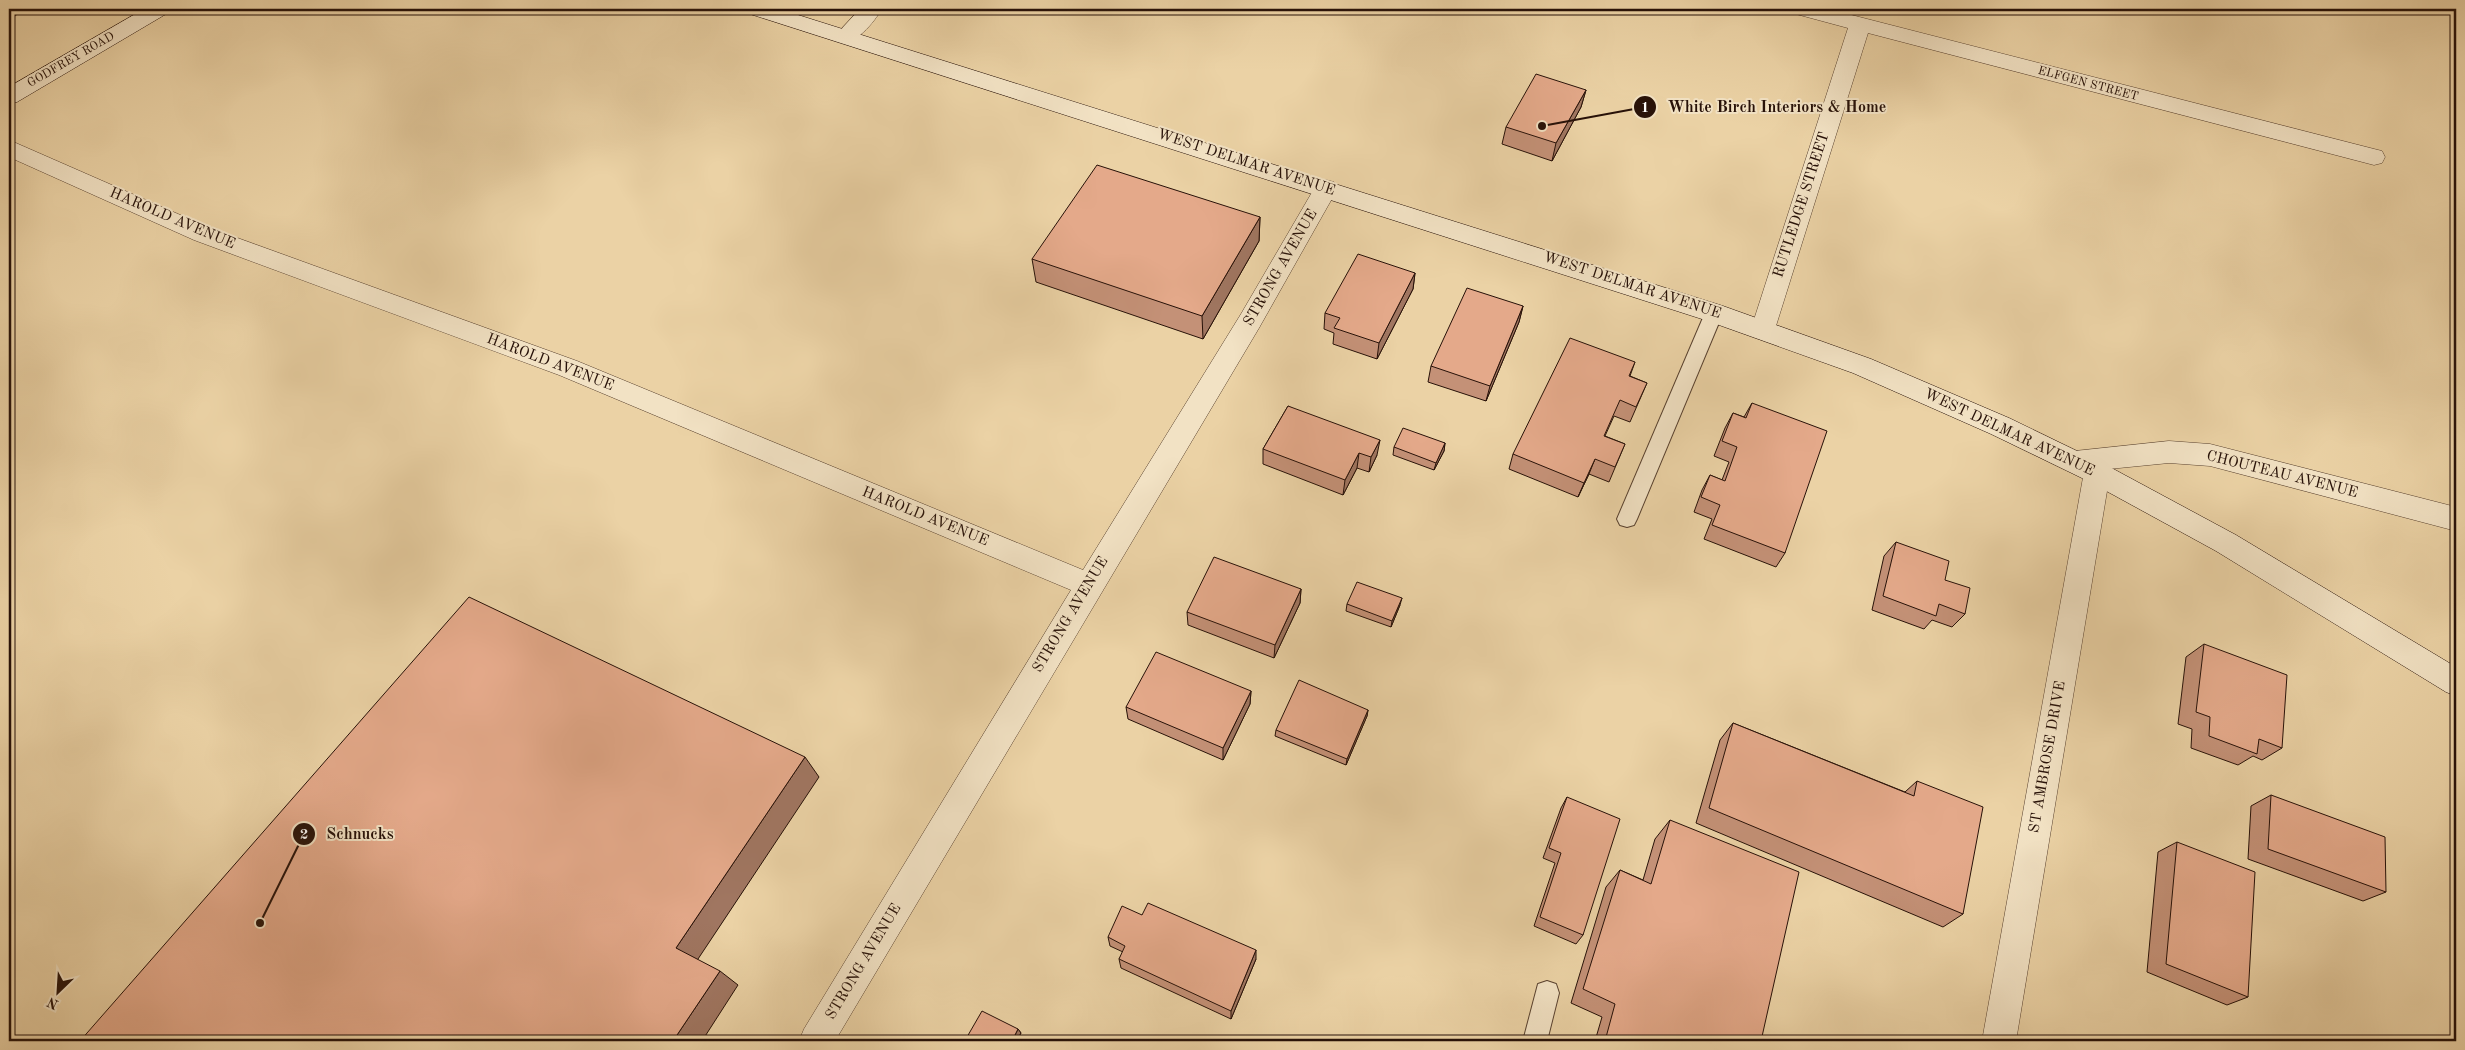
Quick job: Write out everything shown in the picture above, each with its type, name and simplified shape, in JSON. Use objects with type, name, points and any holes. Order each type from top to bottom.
[{"type":"street","name":"GODFREY ROAD","points":[[9,96],[159,9]]},
{"type":"street","name":"WEST DELMAR AVENUE","points":[[757,9],[1326,188],[1714,313],[1862,366],[2000,426],[2086,468],[2226,543],[2456,683]]},
{"type":"street","points":[[846,36],[872,9]]},
{"type":"street","name":"ELFGEN STREET","points":[[1803,9],[2374,157]]},
{"type":"street","name":"RUTLEDGE STREET","points":[[1763,329],[1860,24]]},
{"type":"street","name":"HAROLD AVENUE","points":[[9,148],[202,234],[568,368],[1089,585]]},
{"type":"street","name":"STRONG AVENUE","points":[[816,1041],[1089,585],[1250,321],[1326,188]]},
{"type":"street","name":"CHOUTEAU AVENUE","points":[[2086,468],[2169,452],[2210,455],[2456,519]]},
{"type":"street","name":"ST AMBROSE DRIVE","points":[[1999,1041],[2086,468]]},
{"type":"lane","points":[[9,13],[15,9]]},
{"type":"lane","points":[[1627,518],[1714,313]]},
{"type":"lane","points":[[1535,1041],[1547,993]]},
{"type":"building","points":[[1536,74],[1586,90],[1556,143],[1506,127]]},
{"type":"building","points":[[1097,165],[1260,217],[1202,316],[1032,259]]},
{"type":"building","points":[[1358,254],[1415,273],[1379,343],[1334,328],[1340,318],[1325,313]]},
{"type":"building","points":[[1467,288],[1523,306],[1490,386],[1431,366]]},
{"type":"building","points":[[1570,338],[1635,362],[1629,376],[1647,383],[1636,407],[1620,400],[1604,436],[1625,444],[1615,467],[1595,459],[1584,483],[1513,454]]},
{"type":"building","points":[[1752,403],[1827,431],[1785,553],[1712,525],[1720,505],[1701,497],[1710,475],[1725,481],[1737,447],[1722,441],[1733,413],[1746,418]]},
{"type":"building","points":[[1288,406],[1380,440],[1371,457],[1359,453],[1345,480],[1263,449]]},
{"type":"building","points":[[1403,428],[1445,443],[1436,463],[1394,447]]},
{"type":"building","points":[[1896,542],[1949,561],[1945,580],[1970,588],[1965,614],[1939,604],[1936,616],[1883,596]]},
{"type":"building","points":[[1214,557],[1301,589],[1275,645],[1187,612]]},
{"type":"building","points":[[1357,582],[1402,598],[1392,621],[1347,604]]},
{"type":"building","points":[[469,597],[805,757],[676,948],[720,971],[673,1041],[80,1041]]},
{"type":"building","points":[[2204,644],[2287,675],[2282,748],[2259,739],[2257,754],[2209,736],[2210,717],[2196,712]]},
{"type":"building","points":[[1156,652],[1251,691],[1223,748],[1126,707]]},
{"type":"building","points":[[1299,680],[1368,710],[1347,759],[1276,730]]},
{"type":"building","points":[[1733,723],[1914,796],[1917,781],[1983,807],[1963,914],[1709,808]]},
{"type":"building","points":[[2271,795],[2385,837],[2386,892],[2268,849]]},
{"type":"building","points":[[1567,797],[1620,819],[1583,935],[1540,917],[1561,853],[1549,848]]},
{"type":"building","points":[[1670,820],[1799,872],[1761,1041],[1605,1041],[1615,1004],[1583,989],[1620,870],[1651,884]]},
{"type":"building","points":[[2177,842],[2255,872],[2248,997],[2166,964]]},
{"type":"building","points":[[1148,903],[1256,950],[1231,1011],[1119,959],[1125,946],[1108,937],[1122,906],[1142,915]]},
{"type":"building","points":[[982,1011],[1018,1029],[1012,1041],[976,1041],[967,1037]]},
{"type":"place","name":"White Birch Interiors & Home","points":[[1542,126]]},
{"type":"place","name":"Schnucks","points":[[260,923]]}]
